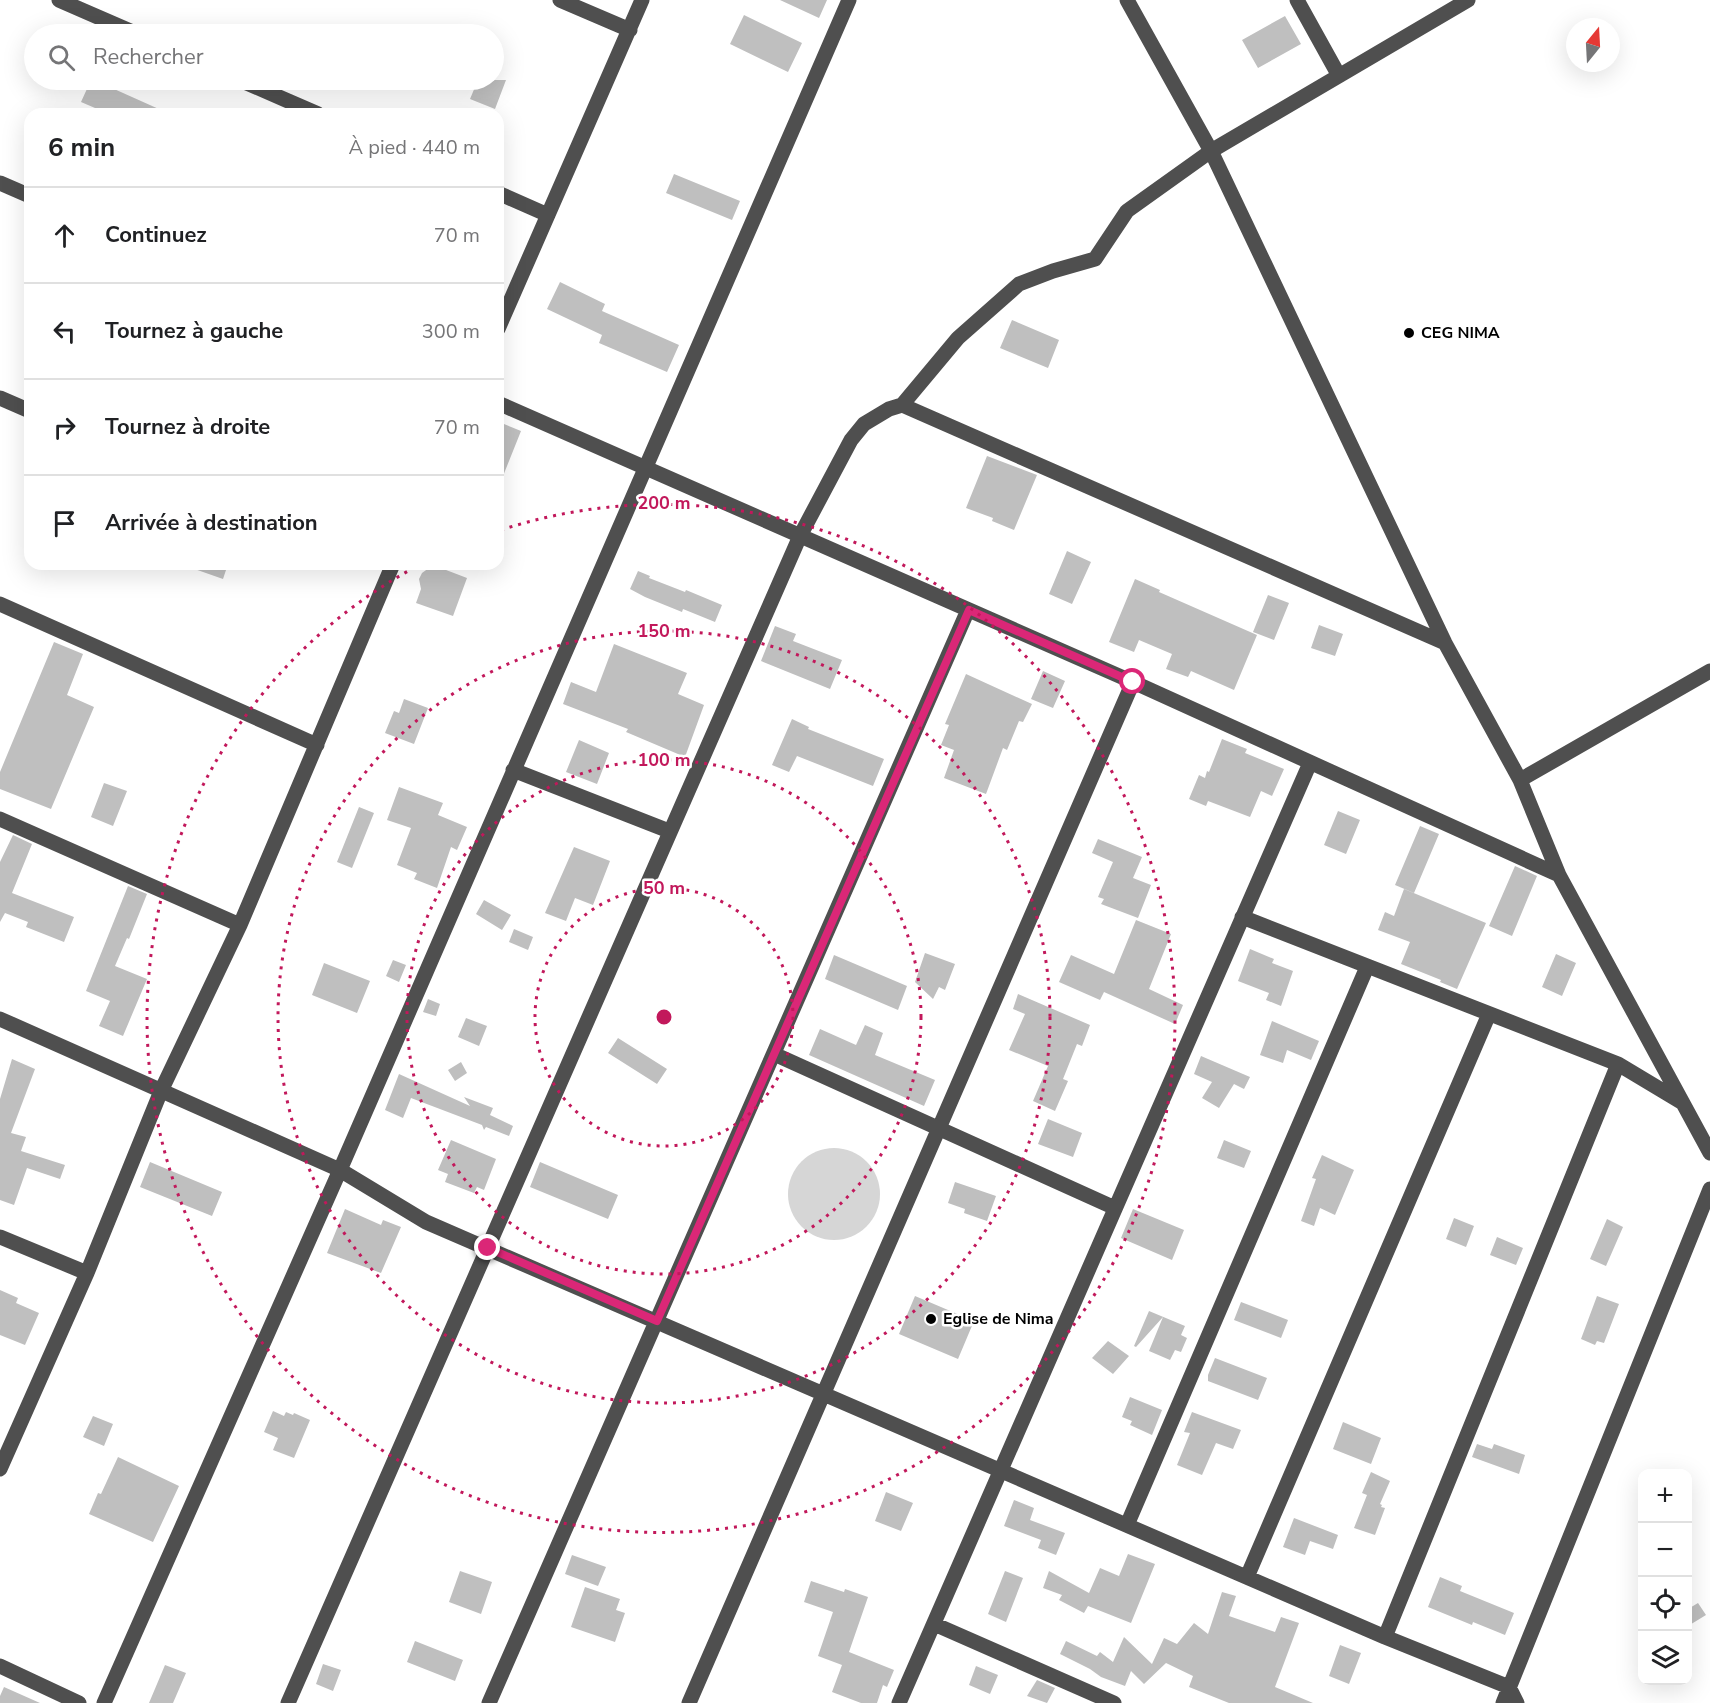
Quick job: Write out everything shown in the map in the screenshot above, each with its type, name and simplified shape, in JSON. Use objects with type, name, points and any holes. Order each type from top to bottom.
[{"type":"street","points":[[59,0],[114,24]]},
{"type":"street","points":[[560,0],[630,30]]},
{"type":"street","points":[[504,315],[642,0]]},
{"type":"street","points":[[104,1703],[340,1170],[849,0]]},
{"type":"street","points":[[1127,0],[1211,151],[1445,643],[1520,780],[1559,875],[1710,1153]]},
{"type":"street","points":[[1297,0],[1338,74]]},
{"type":"street","points":[[288,1703],[800,536],[851,440],[864,424],[889,409],[902,405],[958,338],[1019,284],[1095,259],[1127,211],[1211,151],[1338,74],[1468,0]]},
{"type":"street","points":[[263,90],[304,108]]},
{"type":"street","points":[[0,183],[24,193]]},
{"type":"street","points":[[504,196],[548,215]]},
{"type":"street","points":[[0,398],[24,408]]},
{"type":"street","points":[[902,405],[1445,643]]},
{"type":"street","points":[[504,406],[1133,682],[1559,875]]},
{"type":"street","points":[[2,1458],[87,1273],[161,1091],[240,925],[317,745],[384,570]]},
{"type":"street","points":[[0,604],[317,745]]},
{"type":"street","points":[[489,1703],[969,610]]},
{"type":"street","points":[[1520,780],[1710,671]]},
{"type":"street","points":[[689,1703],[1133,682]]},
{"type":"street","points":[[899,1703],[1310,763]]},
{"type":"street","points":[[513,770],[669,831]]},
{"type":"street","points":[[0,819],[240,925]]},
{"type":"street","points":[[1242,917],[1618,1064],[1683,1103]]},
{"type":"street","points":[[1127,1526],[1367,967]]},
{"type":"street","points":[[1247,1577],[1489,1014]]},
{"type":"street","points":[[0,1019],[340,1170],[426,1222],[1385,1637],[1509,1687],[1517,1703]]},
{"type":"street","points":[[774,1054],[1115,1208]]},
{"type":"street","points":[[1385,1637],[1618,1064]]},
{"type":"street","points":[[1503,1703],[1710,1189]]},
{"type":"street","points":[[0,1237],[87,1273]]},
{"type":"street","points":[[934,1624],[1114,1703]]},
{"type":"street","points":[[0,1666],[79,1703]]},
{"type":"shaded area","points":[[834,1148],[851,1152],[866,1162],[876,1177],[880,1194],[876,1211],[866,1226],[851,1236],[834,1240],[817,1236],[802,1226],[792,1211],[788,1194],[792,1177],[802,1162],[817,1152]]},
{"type":"building","points":[[780,0],[827,0],[819,18]]},
{"type":"building","points":[[744,15],[802,43],[788,72],[730,44]]},
{"type":"building","points":[[1285,16],[1301,44],[1258,68],[1242,40]]},
{"type":"building","points":[[86,90],[116,90],[157,108],[95,108],[81,102]]},
{"type":"building","points":[[474,90],[502,90],[495,108],[470,99]]},
{"type":"building","points":[[674,174],[740,201],[732,220],[666,193]]},
{"type":"building","points":[[560,282],[605,304],[602,311],[679,345],[667,372],[599,343],[602,335],[547,309]]},
{"type":"building","points":[[1012,320],[1059,340],[1048,368],[1000,348]]},
{"type":"building","points":[[504,424],[521,431],[504,474]]},
{"type":"building","points":[[987,456],[1037,475],[1014,530],[992,521],[993,518],[966,508]]},
{"type":"building","points":[[1067,551],[1091,562],[1072,604],[1049,594]]},
{"type":"building","points":[[197,570],[226,570],[223,579]]},
{"type":"building","points":[[426,570],[446,570],[467,578],[453,616],[416,603],[421,589],[419,579]]},
{"type":"building","points":[[638,571],[650,576],[649,578],[722,605],[715,622],[683,609],[682,612],[630,589]]},
{"type":"building","points":[[1135,579],[1160,590],[1159,592],[1257,635],[1234,690],[1191,671],[1188,677],[1166,669],[1172,654],[1139,640],[1134,652],[1109,642]]},
{"type":"building","points":[[1268,595],[1289,603],[1274,640],[1253,632]]},
{"type":"building","points":[[1319,625],[1343,634],[1335,656],[1311,648]]},
{"type":"building","points":[[775,626],[796,634],[793,641],[842,660],[830,689],[761,661]]},
{"type":"building","points":[[54,642],[83,654],[67,695],[94,707],[51,809],[0,789],[0,772]]},
{"type":"building","points":[[614,644],[687,673],[678,694],[704,705],[685,757],[626,732],[628,729],[563,704],[571,682],[596,692]]},
{"type":"building","points":[[1043,671],[1065,681],[1053,708],[1031,699]]},
{"type":"building","points":[[966,674],[1032,704],[1023,722],[1019,721],[1007,750],[1003,748],[986,794],[944,778],[954,750],[941,745],[949,725],[945,724]]},
{"type":"building","points":[[404,699],[428,708],[414,744],[385,733],[394,711],[399,713]]},
{"type":"building","points":[[792,719],[809,727],[808,729],[884,759],[873,786],[797,756],[789,772],[772,765]]},
{"type":"building","points":[[1222,739],[1247,749],[1245,753],[1284,769],[1272,796],[1261,791],[1250,817],[1208,801],[1206,806],[1189,799],[1199,775],[1205,778],[1207,771],[1209,772]]},
{"type":"building","points":[[579,740],[609,753],[597,784],[566,772]]},
{"type":"building","points":[[104,783],[127,791],[113,826],[91,817]]},
{"type":"building","points":[[399,787],[443,803],[438,815],[467,827],[457,850],[451,847],[437,888],[414,879],[417,873],[397,865],[411,828],[387,820]]},
{"type":"building","points":[[359,807],[374,813],[352,868],[337,862]]},
{"type":"building","points":[[1338,811],[1360,820],[1346,854],[1324,845]]},
{"type":"building","points":[[1420,826],[1439,834],[1414,893],[1395,885]]},
{"type":"building","points":[[13,835],[32,844],[12,893],[74,917],[64,942],[26,927],[28,922],[5,913],[0,922],[0,862]]},
{"type":"building","points":[[1098,839],[1142,857],[1133,878],[1151,885],[1138,918],[1101,904],[1104,899],[1098,897],[1113,862],[1092,853]]},
{"type":"building","points":[[574,847],[610,861],[593,905],[575,898],[566,921],[545,913]]},
{"type":"building","points":[[1515,866],[1537,876],[1512,936],[1489,926]]},
{"type":"building","points":[[128,886],[147,894],[129,939],[127,938],[115,966],[147,979],[123,1036],[99,1026],[110,1001],[86,991]]},
{"type":"building","points":[[1404,889],[1486,923],[1457,989],[1401,964],[1410,942],[1378,930],[1385,912],[1394,916]]},
{"type":"building","points":[[484,900],[511,915],[502,930],[476,914]]},
{"type":"building","points":[[1136,920],[1171,934],[1149,989],[1183,1005],[1175,1024],[1104,992],[1100,1000],[1059,982],[1071,955],[1114,974]]},
{"type":"building","points":[[514,929],[533,937],[528,950],[509,942]]},
{"type":"building","points":[[1250,949],[1274,959],[1272,963],[1293,971],[1281,1006],[1266,1000],[1269,993],[1238,981]]},
{"type":"building","points":[[925,953],[955,964],[945,990],[939,987],[933,999],[915,982]]},
{"type":"building","points":[[1556,954],[1576,963],[1562,996],[1542,987]]},
{"type":"building","points":[[834,955],[907,986],[898,1010],[825,979]]},
{"type":"building","points":[[393,960],[406,965],[399,982],[386,976]]},
{"type":"building","points":[[324,963],[370,981],[357,1013],[312,995]]},
{"type":"building","points":[[1018,994],[1090,1025],[1082,1046],[1077,1044],[1063,1079],[1068,1081],[1055,1111],[1033,1101],[1048,1066],[1009,1050],[1025,1014],[1013,1009]]},
{"type":"building","points":[[428,999],[440,1004],[436,1016],[423,1012]]},
{"type":"building","points":[[466,1018],[487,1026],[479,1046],[458,1037]]},
{"type":"building","points":[[1272,1021],[1319,1041],[1311,1060],[1287,1050],[1283,1063],[1260,1055]]},
{"type":"building","points":[[865,1025],[883,1033],[875,1055],[935,1080],[924,1106],[809,1055],[820,1029],[856,1045]]},
{"type":"building","points":[[618,1038],[667,1069],[657,1084],[608,1053]]},
{"type":"building","points":[[1201,1056],[1250,1077],[1244,1089],[1234,1084],[1219,1108],[1202,1098],[1212,1082],[1194,1074]]},
{"type":"building","points":[[12,1059],[35,1069],[11,1133],[26,1137],[21,1151],[65,1165],[60,1179],[27,1168],[14,1205],[0,1200],[0,1099]]},
{"type":"building","points":[[461,1062],[467,1073],[455,1081],[448,1070]]},
{"type":"building","points":[[399,1074],[470,1106],[464,1097],[493,1108],[490,1115],[513,1126],[509,1136],[486,1127],[484,1130],[482,1125],[411,1098],[403,1118],[385,1110]]},
{"type":"building","points":[[1048,1119],[1082,1133],[1073,1157],[1038,1144]]},
{"type":"building","points":[[451,1140],[496,1159],[484,1190],[477,1187],[474,1193],[445,1182],[448,1174],[438,1170]]},
{"type":"building","points":[[1224,1140],[1251,1151],[1244,1168],[1217,1158]]},
{"type":"building","points":[[1322,1155],[1354,1170],[1335,1215],[1320,1208],[1314,1226],[1301,1221],[1316,1179],[1312,1178]]},
{"type":"building","points":[[150,1162],[222,1192],[212,1216],[140,1187]]},
{"type":"building","points":[[540,1162],[618,1195],[608,1219],[530,1187]]},
{"type":"building","points":[[955,1182],[996,1196],[987,1221],[964,1213],[965,1209],[948,1203]]},
{"type":"building","points":[[345,1209],[381,1225],[383,1220],[401,1227],[381,1273],[327,1253]]},
{"type":"building","points":[[1133,1209],[1184,1230],[1172,1260],[1121,1238]]},
{"type":"building","points":[[1454,1218],[1474,1226],[1466,1247],[1446,1239]]},
{"type":"building","points":[[1607,1219],[1623,1227],[1606,1266],[1590,1259]]},
{"type":"building","points":[[1497,1237],[1523,1248],[1516,1265],[1490,1255]]},
{"type":"building","points":[[0,1290],[18,1298],[16,1303],[39,1313],[25,1345],[0,1335]]},
{"type":"building","points":[[915,1296],[974,1321],[958,1359],[899,1334]]},
{"type":"building","points":[[1597,1296],[1619,1304],[1604,1343],[1597,1341],[1595,1345],[1581,1339]]},
{"type":"building","points":[[1241,1302],[1288,1320],[1281,1338],[1234,1320]]},
{"type":"building","points":[[1149,1311],[1185,1326],[1181,1335],[1187,1338],[1181,1352],[1175,1350],[1170,1360],[1149,1351],[1163,1317],[1136,1347],[1134,1346]]},
{"type":"building","points":[[1108,1341],[1129,1356],[1113,1374],[1092,1358]]},
{"type":"building","points":[[1215,1358],[1267,1378],[1258,1400],[1208,1381]]},
{"type":"building","points":[[1130,1397],[1162,1410],[1152,1435],[1130,1425],[1132,1421],[1122,1417]]},
{"type":"building","points":[[273,1411],[284,1416],[286,1412],[293,1415],[294,1413],[310,1420],[294,1458],[273,1450],[278,1438],[264,1432]]},
{"type":"building","points":[[1192,1412],[1241,1430],[1233,1449],[1216,1443],[1202,1475],[1177,1465],[1190,1433],[1184,1432]]},
{"type":"building","points":[[93,1416],[113,1424],[104,1446],[83,1437]]},
{"type":"building","points":[[1343,1422],[1381,1438],[1371,1464],[1333,1449]]},
{"type":"building","points":[[1477,1444],[1492,1449],[1494,1444],[1525,1455],[1519,1474],[1472,1457]]},
{"type":"building","points":[[118,1457],[179,1486],[153,1542],[89,1514]]},
{"type":"building","points":[[1371,1472],[1390,1481],[1380,1504],[1385,1508],[1375,1535],[1354,1528],[1367,1495],[1362,1493]]},
{"type":"building","points":[[886,1492],[913,1503],[901,1531],[875,1521]]},
{"type":"building","points":[[1014,1500],[1034,1508],[1030,1520],[1065,1533],[1056,1555],[1038,1548],[1041,1540],[1004,1526]]},
{"type":"building","points":[[1294,1518],[1338,1535],[1333,1549],[1310,1541],[1305,1555],[1283,1547]]},
{"type":"building","points":[[1128,1554],[1155,1564],[1131,1623],[1088,1606],[1084,1613],[1059,1600],[1062,1595],[1043,1588],[1049,1571],[1089,1593],[1100,1568],[1119,1576]]},
{"type":"building","points":[[572,1555],[606,1567],[598,1586],[565,1574]]},
{"type":"building","points":[[460,1571],[492,1582],[481,1614],[449,1602]]},
{"type":"building","points":[[1005,1571],[1023,1578],[1006,1622],[988,1614]]},
{"type":"building","points":[[1440,1577],[1462,1586],[1460,1591],[1514,1613],[1505,1635],[1473,1622],[1472,1625],[1428,1607]]},
{"type":"building","points":[[811,1581],[868,1597],[849,1652],[894,1670],[887,1687],[883,1685],[877,1703],[861,1703],[832,1692],[842,1665],[818,1656],[833,1612],[804,1602]]},
{"type":"building","points":[[585,1587],[620,1599],[616,1610],[625,1613],[615,1642],[571,1627]]},
{"type":"building","points":[[1222,1592],[1236,1596],[1229,1616],[1275,1632],[1281,1617],[1299,1623],[1275,1687],[1313,1703],[1229,1703],[1189,1687],[1193,1676],[1166,1663],[1144,1684],[1131,1671],[1125,1686],[1101,1677],[1060,1654],[1066,1641],[1097,1656],[1100,1652],[1113,1662],[1124,1637],[1152,1664],[1164,1638],[1177,1644],[1194,1623],[1208,1634]]},
{"type":"building","points":[[1698,1603],[1706,1615],[1692,1624],[1692,1607]]},
{"type":"building","points":[[415,1641],[463,1660],[455,1681],[407,1662]]},
{"type":"building","points":[[1340,1645],[1361,1653],[1349,1684],[1329,1676]]},
{"type":"building","points":[[323,1664],[341,1670],[333,1691],[316,1684]]},
{"type":"building","points":[[165,1665],[186,1673],[173,1703],[149,1703]]},
{"type":"building","points":[[976,1666],[998,1675],[990,1694],[969,1685]]},
{"type":"building","points":[[1037,1680],[1055,1688],[1047,1703],[1027,1696]]},
{"type":"building","points":[[4,1687],[40,1703],[0,1703]]},
{"type":"place","name":"CEG NIMA","points":[[1409,333]]},
{"type":"place","name":"Eglise de Nima","points":[[931,1319]]},
{"type":"route","points":[[488,1248],[657,1321],[969,610],[1133,682]]}]
